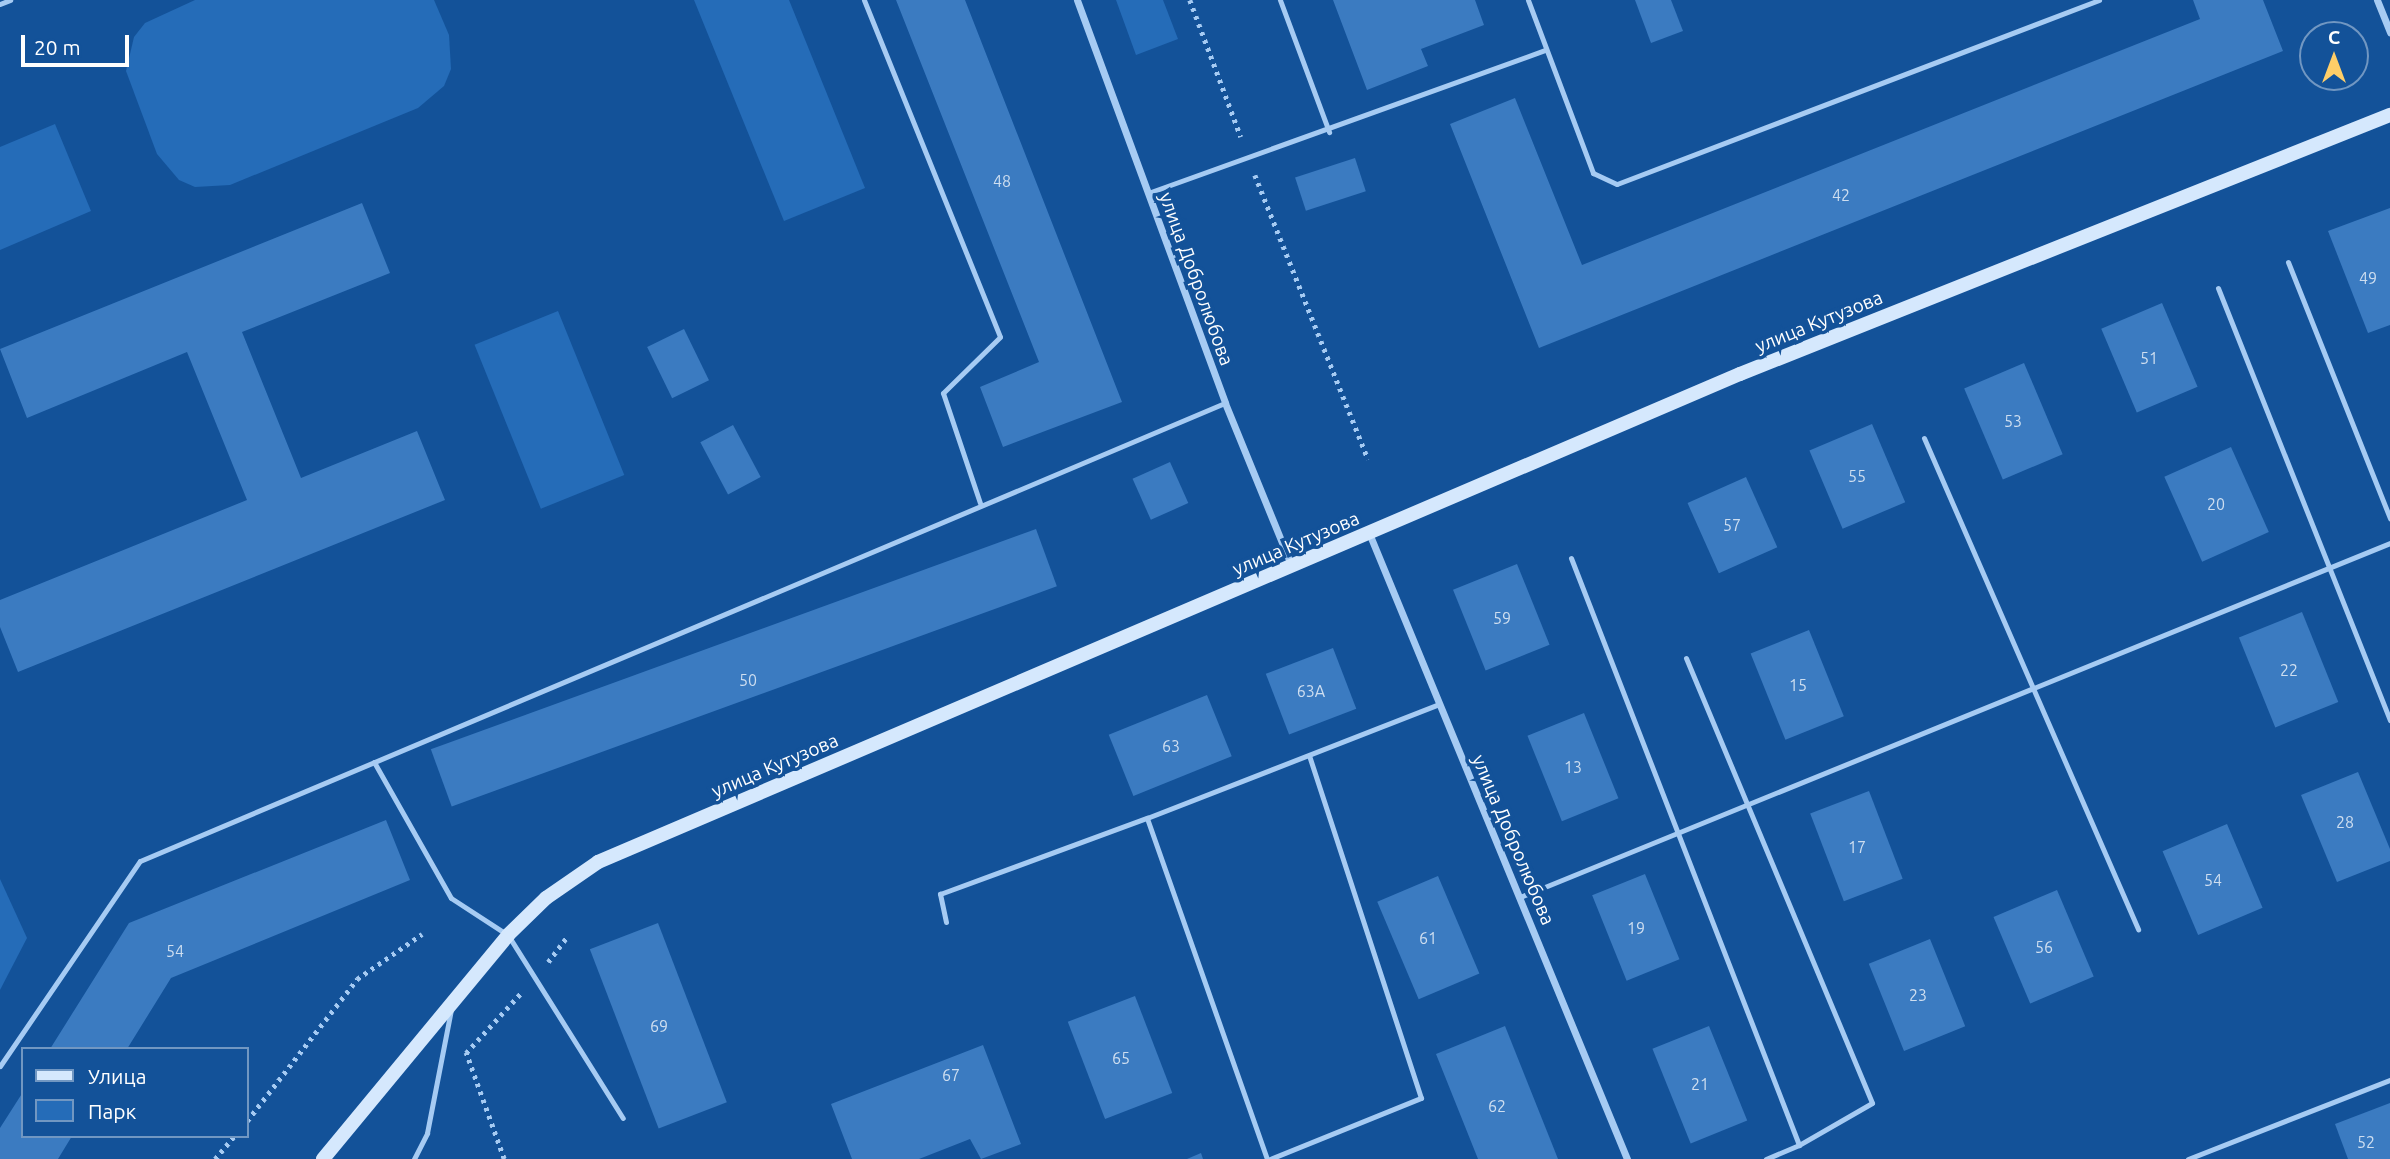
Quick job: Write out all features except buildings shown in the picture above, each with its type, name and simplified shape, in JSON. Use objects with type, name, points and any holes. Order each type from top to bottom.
[{"type":"street","name":"улица Добролюбова","points":[[1077,0],[1225,402],[1292,566]]},
{"type":"street","points":[[2377,0],[2390,33]]},
{"type":"street","name":"улица Кутузова","points":[[323,1159],[508,935],[546,898],[598,862],[1740,374],[2390,115]]},
{"type":"street","name":"улица Добролюбова","points":[[1369,533],[1627,1159]]},
{"type":"lane","points":[[0,4],[10,0]]},
{"type":"lane","points":[[864,0],[1000,337],[943,393],[980,503]]},
{"type":"lane","points":[[1279,0],[1329,131]]},
{"type":"lane","points":[[1528,0],[1593,173],[1617,184],[2099,0]]},
{"type":"lane","points":[[1148,193],[1329,131],[1546,50]]},
{"type":"lane","points":[[2288,262],[2390,518]]},
{"type":"lane","points":[[2218,288],[2390,720]]},
{"type":"lane","points":[[0,1066],[140,861],[980,503],[1225,402]]},
{"type":"lane","points":[[1924,438],[2138,929]]},
{"type":"lane","points":[[1520,897],[2033,691],[2390,543]]},
{"type":"lane","points":[[1571,558],[1798,1146]]},
{"type":"lane","points":[[1686,658],[1872,1103],[1798,1146],[1766,1159]]},
{"type":"lane","points":[[946,922],[940,894],[1147,818],[1440,704]]},
{"type":"lane","points":[[1147,818],[1268,1159],[1421,1098],[1309,756]]},
{"type":"lane","points":[[374,762],[451,898],[508,935],[533,980],[623,1118]]},
{"type":"lane","points":[[414,1159],[427,1133],[452,1005]]},
{"type":"lane","points":[[2188,1159],[2390,1080]]},
{"type":"path","points":[[1190,0],[1249,159],[1368,459]]},
{"type":"path","points":[[248,1120],[357,979],[422,934]]},
{"type":"path","points":[[504,1159],[466,1053],[533,980],[567,937]]},
{"type":"path","points":[[215,1159],[232,1138]]},
{"type":"green space","points":[[195,0],[434,0],[449,35],[451,69],[444,86],[418,108],[230,185],[195,187],[179,180],[157,154],[126,71],[134,37],[145,23]]},
{"type":"green space","points":[[694,0],[789,0],[865,188],[784,221]]},
{"type":"green space","points":[[1116,0],[1163,0],[1178,39],[1136,55]]},
{"type":"green space","points":[[55,124],[91,211],[0,250],[0,147]]},
{"type":"green space","points":[[558,311],[624,475],[541,509],[475,345]]},
{"type":"green space","points":[[0,879],[27,938],[0,990]]}]
